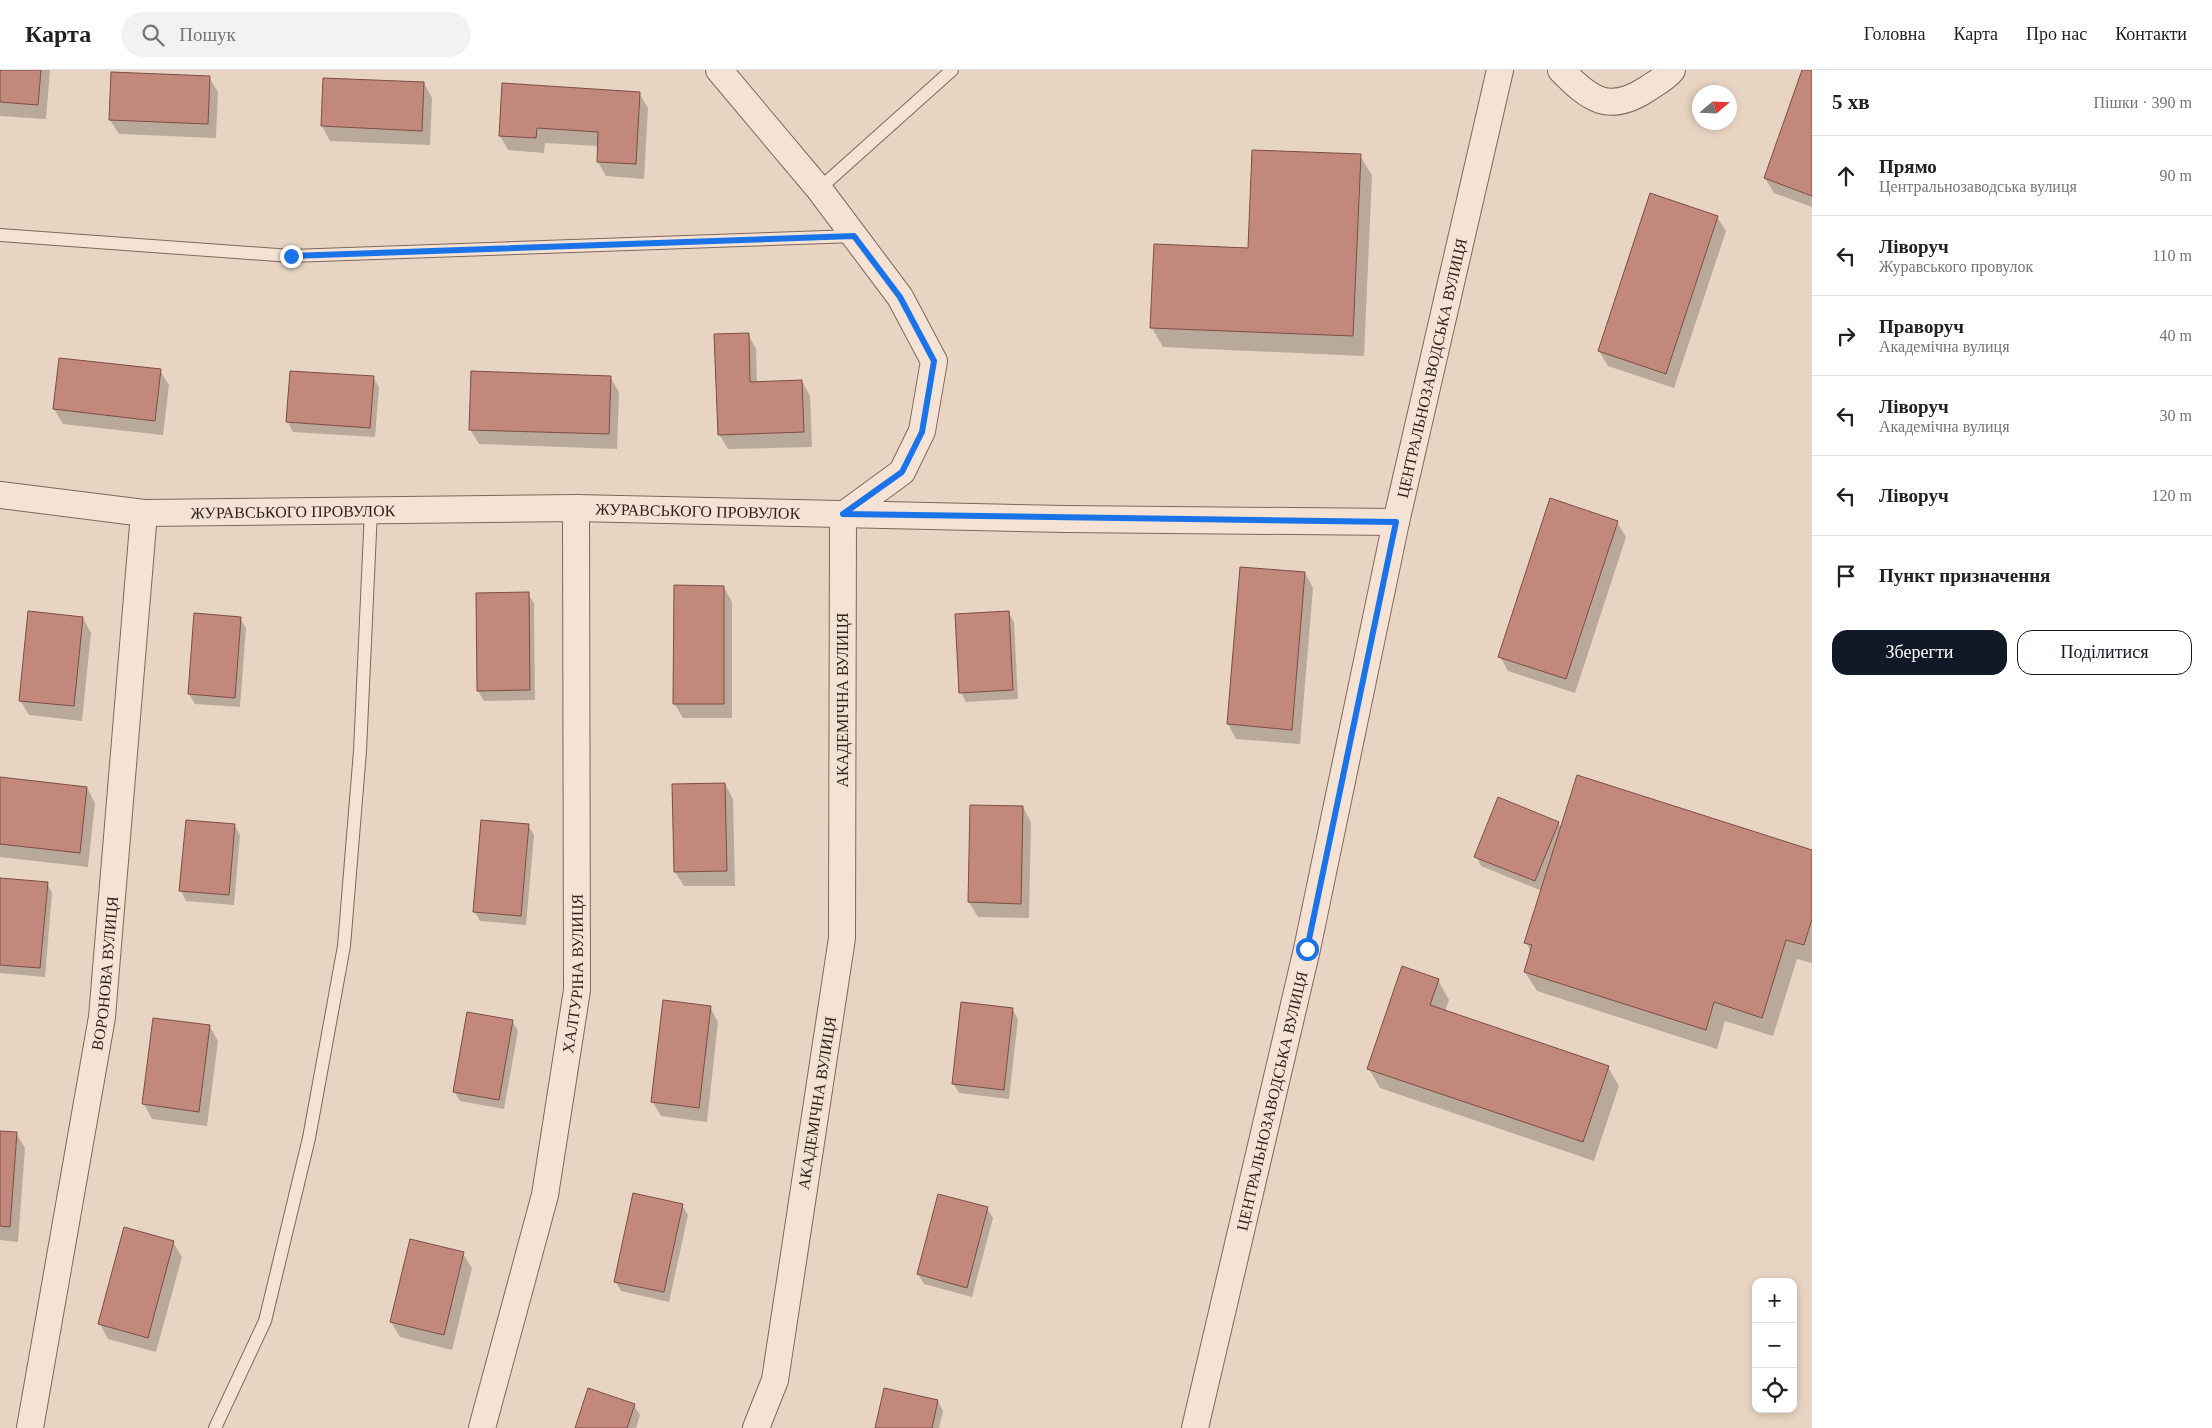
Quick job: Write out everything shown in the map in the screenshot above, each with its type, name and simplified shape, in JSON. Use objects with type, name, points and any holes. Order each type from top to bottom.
[{"type":"street","points":[[719,70],[819,189],[900,297],[934,361],[922,432],[902,472],[843,514]]},
{"type":"street","name":"ЦЕНТРАЛЬНОЗАВОДСЬКА ВУЛИЦЯ","points":[[1195,1428],[1307,949],[1396,522],[1500,70]]},
{"type":"street","points":[[1561,70],[1576,86],[1606,103],[1626,102],[1672,70]]},
{"type":"street","name":"ЖУРАВСЬКОГО ПРОВУЛОК","points":[[0,495],[144,513],[576,508],[1396,522]]},
{"type":"street","name":"ХАЛТУРІНА ВУЛИЦЯ","points":[[482,1428],[545,1195],[577,990],[576,508]]},
{"type":"street","name":"ВОРОНОВА ВУЛИЦЯ","points":[[30,1428],[102,1017],[144,513]]},
{"type":"street","name":"АКАДЕМІЧНА ВУЛИЦЯ","points":[[756,1428],[775,1380],[842,938],[843,514]]},
{"type":"lane","points":[[819,189],[952,70]]},
{"type":"lane","points":[[0,235],[291,256],[854,236]]},
{"type":"lane","points":[[214,1428],[265,1321],[309,1138],[344,946],[360,750],[371,510]]},
{"type":"building","points":[[0,70],[41,70],[38,105],[0,102]]},
{"type":"building","points":[[1802,70],[1812,70],[1812,196],[1764,178]]},
{"type":"building","points":[[111,72],[210,76],[208,124],[109,120]]},
{"type":"building","points":[[323,78],[424,82],[422,131],[321,126]]},
{"type":"building","points":[[502,83],[640,92],[636,164],[597,162],[598,132],[537,128],[536,138],[499,136]]},
{"type":"building","points":[[1252,150],[1361,154],[1353,336],[1150,328],[1154,244],[1248,248]]},
{"type":"building","points":[[1650,193],[1718,216],[1666,374],[1598,351]]},
{"type":"building","points":[[749,333],[750,382],[802,380],[804,432],[718,435],[714,334]]},
{"type":"building","points":[[59,358],[161,369],[155,421],[53,409]]},
{"type":"building","points":[[290,371],[374,376],[370,428],[286,422]]},
{"type":"building","points":[[471,371],[611,376],[609,434],[469,430]]},
{"type":"building","points":[[1550,498],[1618,521],[1566,679],[1498,657]]},
{"type":"building","points":[[1240,567],[1305,572],[1292,730],[1227,724]]},
{"type":"building","points":[[674,585],[724,586],[724,704],[673,704]]},
{"type":"building","points":[[529,592],[530,690],[477,691],[476,593]]},
{"type":"building","points":[[28,611],[83,617],[74,706],[19,701]]},
{"type":"building","points":[[1009,611],[1013,690],[959,693],[955,614]]},
{"type":"building","points":[[194,613],[241,617],[235,698],[188,694]]},
{"type":"building","points":[[1577,775],[1812,850],[1812,919],[1804,945],[1786,940],[1762,1018],[1714,1002],[1706,1030],[1524,972],[1532,945],[1524,943]]},
{"type":"building","points":[[0,777],[87,787],[80,853],[0,844]]},
{"type":"building","points":[[725,783],[727,871],[674,872],[672,784]]},
{"type":"building","points":[[1498,797],[1559,822],[1535,881],[1474,857]]},
{"type":"building","points":[[970,805],[1023,806],[1021,904],[968,902]]},
{"type":"building","points":[[186,820],[235,824],[229,895],[179,891]]},
{"type":"building","points":[[481,820],[529,824],[521,916],[473,912]]},
{"type":"building","points":[[0,878],[48,882],[40,968],[0,965]]},
{"type":"building","points":[[1402,966],[1439,979],[1430,1005],[1609,1066],[1583,1142],[1367,1069]]},
{"type":"building","points":[[663,1000],[711,1006],[699,1108],[651,1102]]},
{"type":"building","points":[[961,1002],[1013,1008],[1004,1090],[952,1084]]},
{"type":"building","points":[[467,1012],[513,1020],[499,1100],[453,1092]]},
{"type":"building","points":[[153,1018],[210,1025],[199,1112],[142,1104]]},
{"type":"building","points":[[0,1131],[17,1132],[10,1227],[0,1226]]},
{"type":"building","points":[[633,1193],[683,1204],[664,1292],[614,1282]]},
{"type":"building","points":[[938,1194],[988,1207],[967,1288],[917,1274]]},
{"type":"building","points":[[124,1227],[174,1241],[148,1338],[98,1324]]},
{"type":"building","points":[[410,1239],[464,1252],[444,1335],[390,1322]]},
{"type":"building","points":[[588,1388],[635,1404],[627,1428],[575,1428]]},
{"type":"building","points":[[884,1388],[938,1400],[932,1428],[875,1428]]},
{"type":"route","points":[[291,256],[854,236],[900,297],[934,361],[922,432],[902,472],[843,514],[1065,519],[1396,522],[1307,949]]}]
